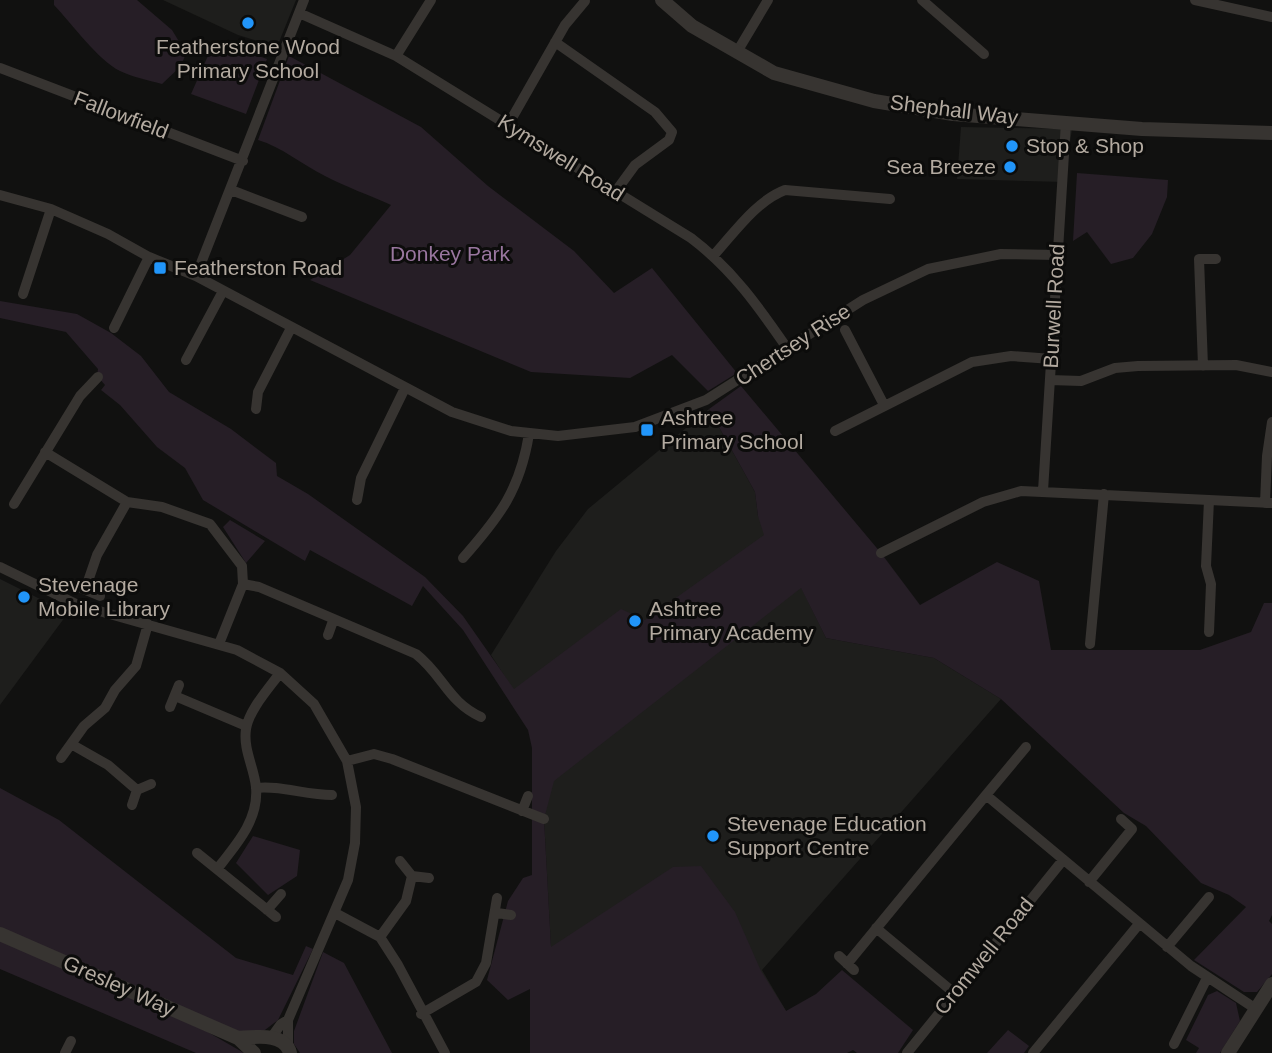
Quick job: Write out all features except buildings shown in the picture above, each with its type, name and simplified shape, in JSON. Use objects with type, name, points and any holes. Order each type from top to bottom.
[{"type":"street","points":[[196,276],[304,0]]},
{"type":"street","points":[[396,56],[431,0]]},
{"type":"street","name":"Shephall Way","points":[[662,0],[692,26],[789,79],[874,102],[933,112],[1153,129],[1272,133]]},
{"type":"street","points":[[737,52],[768,0]]},
{"type":"street","points":[[922,0],[984,54]]},
{"type":"street","points":[[1195,0],[1272,17]]},
{"type":"street","points":[[508,125],[555,42],[585,1]]},
{"type":"street","name":"Kymswell Road","points":[[299,13],[396,56],[616,191],[714,256],[755,300],[787,348]]},
{"type":"street","points":[[555,42],[655,112],[666,122],[671,137],[683,142]]},
{"type":"street","name":"Fallowfield","points":[[0,68],[243,161]]},
{"type":"street","name":"Burwell Road","points":[[1043,491],[1066,122]]},
{"type":"street","points":[[616,191],[635,165],[671,137]]},
{"type":"street","points":[[231,190],[302,217]]},
{"type":"street","points":[[714,256],[759,207],[774,194],[785,190],[890,199]]},
{"type":"street","name":"Chertsey Rise","points":[[0,195],[51,209],[108,234],[149,257],[196,276],[290,328],[470,419],[529,434],[580,435],[635,428],[710,398],[881,289],[928,269],[1001,254],[1057,255]]},
{"type":"street","points":[[23,295],[51,209]]},
{"type":"street","points":[[114,328],[149,257]]},
{"type":"street","points":[[1203,366],[1199,259],[1216,259]]},
{"type":"street","points":[[186,360],[223,291]]},
{"type":"street","points":[[256,409],[258,392],[290,328]]},
{"type":"street","points":[[845,330],[884,405]]},
{"type":"street","points":[[835,431],[972,362],[1011,356],[1052,359]]},
{"type":"street","points":[[1049,380],[1081,381],[1115,368],[1236,365],[1272,372]]},
{"type":"street","points":[[14,504],[80,396],[98,377]]},
{"type":"street","points":[[357,500],[361,478],[405,388]]},
{"type":"street","points":[[881,553],[1003,494],[1043,491],[1269,503],[1267,456],[1272,422]]},
{"type":"street","points":[[463,558],[510,499],[521,475],[529,434]]},
{"type":"street","points":[[45,452],[127,502],[162,507],[209,524],[242,566],[245,575],[219,645]]},
{"type":"street","points":[[1090,644],[1104,494]]},
{"type":"street","points":[[1209,500],[1206,566],[1211,584],[1209,632]]},
{"type":"street","points":[[85,590],[97,555],[127,502]]},
{"type":"street","points":[[0,567],[78,604],[254,657],[281,673],[314,704],[347,761],[356,807],[355,843],[348,880],[288,1020],[289,1050]]},
{"type":"street","points":[[71,584],[100,596]]},
{"type":"street","points":[[243,584],[268,591],[333,621],[360,628],[416,654],[433,670],[449,694],[469,712],[481,717]]},
{"type":"street","points":[[328,635],[333,621]]},
{"type":"street","points":[[61,758],[84,726],[106,708],[115,690],[136,666],[148,624]]},
{"type":"street","points":[[217,869],[242,837],[253,815],[256,788],[246,754],[246,726],[281,673]]},
{"type":"street","points":[[175,696],[246,726]]},
{"type":"street","points":[[463,724],[469,712]]},
{"type":"street","points":[[71,744],[108,765],[137,790]]},
{"type":"street","points":[[847,963],[1026,747]]},
{"type":"street","points":[[347,761],[374,754],[392,759],[544,819]]},
{"type":"street","points":[[132,805],[137,790],[151,784]]},
{"type":"street","points":[[256,788],[268,786],[306,795],[332,795]]},
{"type":"street","points":[[986,795],[1167,947],[1207,978],[1256,1009]]},
{"type":"street","points":[[522,811],[528,796]]},
{"type":"street","points":[[1089,882],[1132,830],[1121,819]]},
{"type":"street","points":[[197,853],[271,913],[281,894]]},
{"type":"street","name":"Cromwell Road","points":[[907,1053],[953,992],[1063,860]]},
{"type":"street","points":[[400,861],[412,876],[429,878]]},
{"type":"street","points":[[380,937],[406,901],[412,876]]},
{"type":"street","points":[[1167,947],[1209,897]]},
{"type":"street","points":[[421,1014],[477,982],[486,963],[498,898]]},
{"type":"street","points":[[335,913],[380,937],[445,1053]]},
{"type":"street","points":[[497,914],[511,915]]},
{"type":"street","points":[[1034,1053],[1139,924]]},
{"type":"street","points":[[876,928],[953,992]]},
{"type":"street","name":"Gresley Way","points":[[0,934],[237,1038],[256,1053],[268,1038]]},
{"type":"street","points":[[1174,1044],[1207,978]]},
{"type":"street","points":[[477,982],[487,990]]},
{"type":"street","points":[[1228,1053],[1272,984]]},
{"type":"street","points":[[268,1038],[288,1020]]},
{"type":"street","name":"Gresley Way","points":[[237,1038],[284,1041],[289,1050]]},
{"type":"street","points":[[62,1052],[71,1041]]},
{"type":"shaded area","name":"Featherstone Wood Primary School","points":[[163,0],[296,0],[277,47],[238,35]]},
{"type":"shaded area","points":[[961,127],[1072,129],[1064,182],[957,179]]},
{"type":"shaded area","name":"Stevenage Education Support Centre","points":[[709,409],[755,492],[758,516],[787,558],[826,638],[934,658],[1001,699],[762,970],[811,1053],[551,948],[544,819],[544,737],[491,655],[556,551],[588,509]]},
{"type":"shaded area","points":[[0,579],[68,613],[0,705]]},
{"type":"green space","points":[[54,0],[137,0],[172,30],[186,53],[181,66],[162,84],[120,71],[103,59],[86,41],[54,5]]},
{"type":"green space","points":[[215,40],[267,59],[246,114],[191,94]]},
{"type":"green space","name":"Donkey Park","points":[[289,56],[421,127],[488,186],[574,251],[614,293],[652,268],[737,373],[708,391],[672,355],[630,378],[531,372],[310,280],[350,255],[391,205],[333,180],[258,140]]},
{"type":"green space","points":[[1077,173],[1168,180],[1167,197],[1152,234],[1133,258],[1111,264],[1087,232],[1073,241]]},
{"type":"green space","points":[[0,301],[77,314],[111,333],[141,356],[169,392],[231,429],[276,463],[277,476],[308,494],[425,577],[463,616],[514,689],[621,609],[645,620],[764,535],[755,492],[709,409],[741,386],[881,553],[920,605],[997,562],[1039,581],[1051,650],[1200,650],[1251,632],[1264,603],[1272,603],[1272,915],[1269,921],[1272,924],[1272,974],[1257,992],[1244,992],[1194,960],[1246,907],[1229,895],[1201,883],[1146,826],[1124,813],[1001,699],[934,658],[826,638],[801,588],[554,781],[544,819],[551,947],[673,867],[701,866],[735,912],[761,971],[786,1011],[816,994],[842,970],[913,1030],[898,1053],[857,1053],[853,1050],[847,1053],[530,1053],[530,989],[508,1000],[487,980],[508,901],[523,878],[532,875],[532,748],[528,730],[463,630],[423,586],[412,606],[310,550],[305,561],[203,500],[185,468],[157,447],[120,405],[101,390],[105,385],[97,376],[98,369],[66,332],[0,318]]},
{"type":"green space","points":[[230,520],[265,541],[246,563],[223,527]]},
{"type":"green space","points":[[0,788],[59,820],[236,958],[293,975],[306,946],[313,949],[278,1020],[261,1033],[235,1031],[0,928]]},
{"type":"green space","points":[[253,836],[300,850],[297,876],[268,895],[236,863]]},
{"type":"green space","points":[[0,940],[206,1031],[244,1053],[196,1053],[0,969]]},
{"type":"green space","points":[[323,952],[344,963],[392,1053],[300,1053],[294,1044],[294,1031]]},
{"type":"green space","points":[[1217,991],[1236,1003],[1240,1021],[1220,1053],[1196,1053],[1199,1048],[1186,1040],[1208,995]]},
{"type":"green space","points":[[1008,1030],[1029,1046],[1024,1053],[987,1053]]},
{"type":"place","name":"Featherstone Wood Primary School","points":[[248,23]]},
{"type":"place","name":"Stop & Shop","points":[[1012,146]]},
{"type":"place","name":"Sea Breeze","points":[[1010,167]]},
{"type":"place","name":"Featherston Road","points":[[160,268]]},
{"type":"place","name":"Ashtree Primary School","points":[[647,430]]},
{"type":"place","name":"Stevenage Mobile Library","points":[[24,597]]},
{"type":"place","name":"Ashtree Primary Academy","points":[[635,621]]},
{"type":"place","name":"Stevenage Education Support Centre","points":[[713,836]]}]
